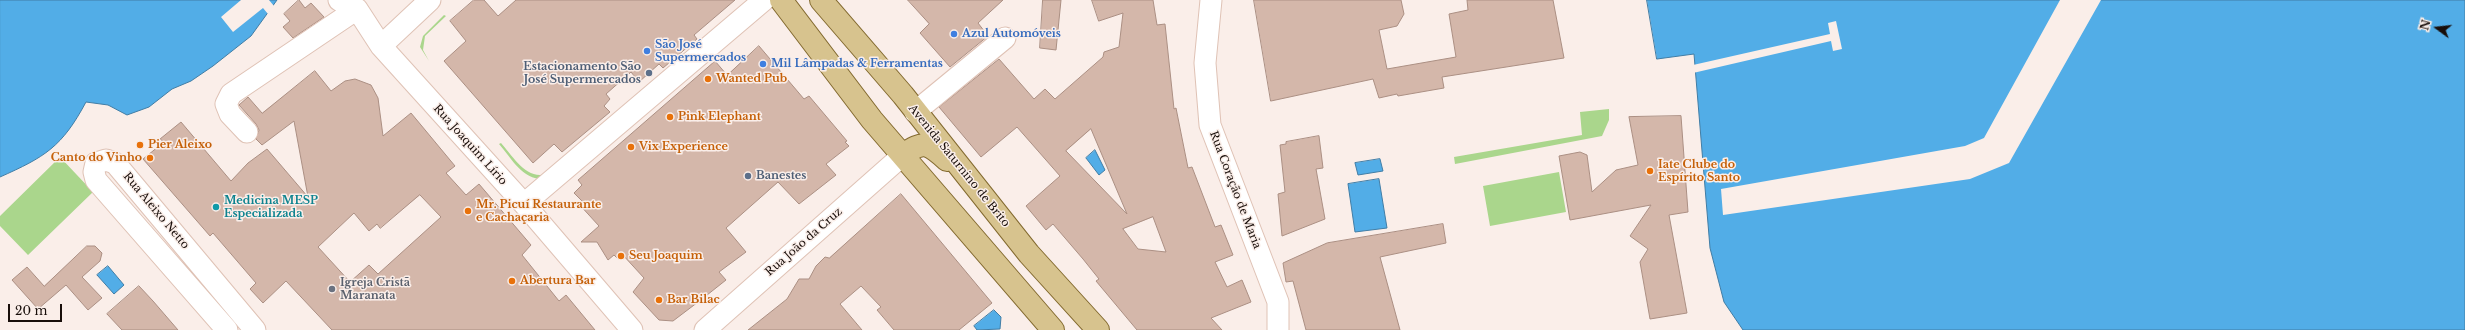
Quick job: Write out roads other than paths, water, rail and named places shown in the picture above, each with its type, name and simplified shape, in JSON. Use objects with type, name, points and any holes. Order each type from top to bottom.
[{"type":"main road","points":[[781,0],[872,120],[1052,330]]},
{"type":"main road","name":"Avenida Saturnino de Brito","points":[[821,0],[903,95],[1029,254],[1098,330]]},
{"type":"main road","points":[[903,155],[917,145],[926,144],[935,148],[975,184]]},
{"type":"street","points":[[381,46],[430,0]]},
{"type":"street","points":[[524,204],[764,0]]},
{"type":"street","name":"Rua Coração de Maria","points":[[1211,0],[1205,63],[1210,125],[1278,302],[1278,330]]},
{"type":"street","points":[[247,132],[230,114],[226,104],[231,94],[348,4]]},
{"type":"street","name":"Rua Joaquim Lírio","points":[[348,4],[381,46],[524,204],[632,330]]},
{"type":"street","points":[[915,112],[1005,38]]},
{"type":"street","name":"Rua João da Cruz","points":[[705,330],[903,155]]},
{"type":"street","name":"Rua Aleixo Netto","points":[[226,330],[96,180],[94,172],[96,163],[106,160],[115,162],[255,330]]},
{"type":"water","points":[[0,0],[277,0],[251,36],[191,81],[172,89],[149,107],[127,115],[108,105],[86,102],[69,130],[51,149],[29,163],[0,177]]},
{"type":"water","points":[[1647,0],[2465,0],[2465,330],[1743,330],[1724,302],[1710,248],[1694,54],[1657,59]]},
{"type":"water","points":[[1095,150],[1105,170],[1099,175],[1086,158]]},
{"type":"water","points":[[1380,159],[1383,171],[1358,175],[1355,163]]},
{"type":"water","points":[[1379,179],[1387,228],[1355,232],[1348,184]]},
{"type":"water","points":[[108,266],[124,285],[114,294],[97,275]]},
{"type":"water","points":[[994,310],[1001,317],[1000,329],[977,330],[974,326]]},
{"type":"place","name":"Azul Automóveis","points":[[954,34]]},
{"type":"place","name":"São José Supermercados","points":[[647,51]]},
{"type":"place","name":"Mil Lâmpadas & Ferramentas","points":[[763,64]]},
{"type":"place","name":"Estacionamento São José Supermercados","points":[[649,73]]},
{"type":"place","name":"Wanted Pub","points":[[708,79]]},
{"type":"place","name":"Pink Elephant","points":[[670,117]]},
{"type":"place","name":"Pier Aleixo","points":[[140,145]]},
{"type":"place","name":"Vix Experience","points":[[631,147]]},
{"type":"place","name":"Canto do Vinho","points":[[150,158]]},
{"type":"place","name":"Iate Clube do Espírito Santo","points":[[1650,171]]},
{"type":"place","name":"Banestes","points":[[748,176]]},
{"type":"place","name":"Medicina MESP Especializada","points":[[216,207]]},
{"type":"place","name":"Mr. Picuí Restaurante e Cachaçaria","points":[[468,211]]},
{"type":"place","name":"Seu Joaquim","points":[[621,256]]},
{"type":"place","name":"Abertura Bar","points":[[512,281]]},
{"type":"place","name":"Igreja Cristã Maranata","points":[[332,289]]},
{"type":"place","name":"Bar Bilac","points":[[659,300]]}]
